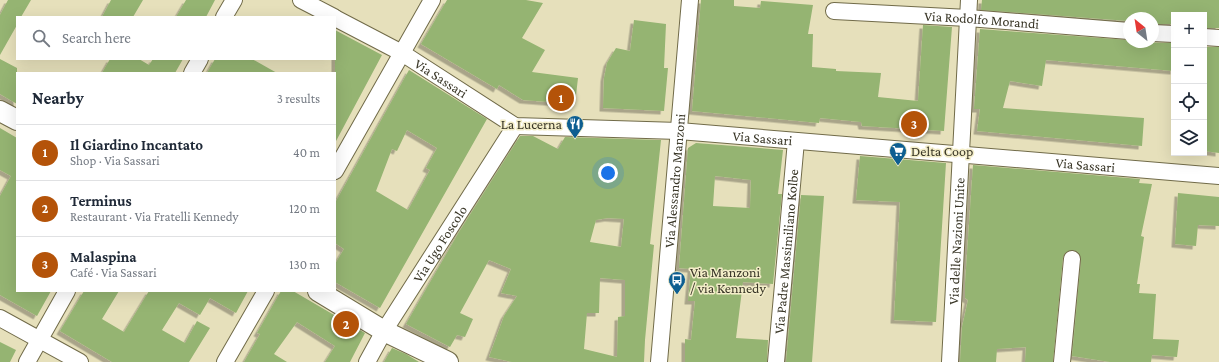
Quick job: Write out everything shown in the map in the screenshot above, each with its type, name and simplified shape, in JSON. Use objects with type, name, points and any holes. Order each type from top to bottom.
[{"type":"street","points":[[225,16],[234,0]]},
{"type":"street","name":"Via Sassari","points":[[301,0],[332,16]]},
{"type":"street","points":[[336,169],[432,0]]},
{"type":"street","name":"Via Alessandro Manzoni","points":[[659,362],[690,0]]},
{"type":"street","name":"Via delle Nazioni Unite","points":[[950,362],[969,0]]},
{"type":"street","name":"Via Rodolfo Morandi","points":[[834,11],[968,18],[1123,31]]},
{"type":"street","name":"Via Sassari","points":[[336,18],[402,53],[515,126],[679,131],[962,156],[1219,176]]},
{"type":"street","points":[[1159,33],[1171,34]]},
{"type":"street","points":[[1207,37],[1219,38]]},
{"type":"street","points":[[193,72],[199,60]]},
{"type":"street","points":[[0,111],[16,119]]},
{"type":"street","name":"Via Ugo Foscolo","points":[[367,362],[384,331],[515,126]]},
{"type":"street","name":"Via Padre Massimiliano Kolbe","points":[[776,362],[796,141]]},
{"type":"street","points":[[1062,362],[1072,259]]},
{"type":"street","points":[[27,362],[66,292]]},
{"type":"street","points":[[225,362],[265,292]]},
{"type":"street","points":[[320,292],[384,331],[448,362]]},
{"type":"street","points":[[0,318],[80,362]]},
{"type":"building","points":[[8,0],[31,0],[22,16],[16,16],[16,27],[0,55],[0,15]]},
{"type":"building","points":[[111,0],[143,0],[134,16],[103,16]]},
{"type":"building","points":[[186,0],[215,0],[207,16],[177,16]]},
{"type":"building","points":[[447,0],[526,0],[543,3],[522,38],[545,50],[532,72],[578,78],[575,104],[523,100],[499,85],[497,89],[421,44]]},
{"type":"building","points":[[701,0],[734,0],[734,6],[760,8],[761,1],[813,5],[808,34],[813,34],[812,67],[836,69],[836,71],[881,73],[878,97],[918,101],[923,25],[952,27],[944,131],[862,126],[861,122],[820,118],[819,123],[692,111]]},
{"type":"building","points":[[982,0],[1219,0],[1219,28],[1207,28],[1207,12],[1171,12],[1171,24],[1159,24],[1159,12],[1123,12],[1123,21],[981,10]]},
{"type":"building","points":[[634,20],[666,24],[664,68],[668,68],[664,111],[603,108],[604,78],[607,63],[616,48],[630,51]]},
{"type":"building","points":[[980,29],[1123,40],[1123,48],[1159,48],[1159,43],[1171,43],[1171,71],[1046,60],[1042,86],[1010,81],[1003,108],[1144,118],[1142,146],[977,131],[980,109],[974,109]]},
{"type":"building","points":[[336,31],[382,55],[336,141],[336,72]]},
{"type":"building","points":[[1207,47],[1219,47],[1219,153],[1207,151]]},
{"type":"building","points":[[0,59],[17,68],[16,103],[0,94]]},
{"type":"building","points":[[109,60],[141,60],[149,65],[152,60],[182,60],[176,72],[103,72]]},
{"type":"building","points":[[214,60],[254,60],[275,72],[208,72]]},
{"type":"building","points":[[409,70],[487,119],[380,308],[336,283],[336,262],[344,249],[336,244],[336,201]],"holes":[[[407,130],[437,148],[426,168],[430,170],[408,210],[376,191],[392,149],[397,151]]]},
{"type":"building","points":[[0,128],[16,137],[16,292],[50,292],[37,316],[0,295],[0,196],[11,176],[0,170]]},
{"type":"building","points":[[520,136],[533,136],[558,149],[565,137],[661,140],[650,244],[654,245],[644,362],[512,362],[489,357],[504,316],[517,296],[501,293],[511,269],[489,260],[460,313],[473,319],[465,337],[457,335],[450,347],[406,324],[459,232]],"holes":[[[608,218],[624,219],[621,247],[590,242],[596,220]],[[600,278],[625,280],[625,316],[618,317],[617,357],[584,349],[587,313],[599,313]]]},
{"type":"building","points":[[696,143],[783,150],[778,194],[782,194],[773,284],[743,282],[736,338],[768,340],[767,362],[685,362],[685,339],[691,340],[695,301],[688,301],[691,269],[679,268],[688,148]],"holes":[[[715,176],[751,180],[750,208],[713,206]]]},
{"type":"building","points":[[860,156],[946,163],[936,322],[894,320],[900,202],[856,200]]},
{"type":"building","points":[[973,165],[1140,179],[1139,183],[1152,184],[1141,236],[1144,237],[1137,284],[1140,284],[1139,293],[1156,294],[1153,339],[1179,340],[1177,357],[1152,355],[1151,362],[1110,362],[1072,356],[1081,260],[1078,252],[1073,250],[1065,253],[1063,258],[1053,362],[1025,362],[1026,347],[997,349],[996,362],[960,362],[962,327],[968,300],[965,298],[965,284]]},
{"type":"building","points":[[1178,193],[1219,197],[1219,226],[1198,225],[1196,246],[1175,244]]},
{"type":"building","points":[[801,195],[824,196],[812,362],[786,362]]},
{"type":"building","points":[[83,292],[118,292],[102,319],[124,332],[148,292],[247,292],[236,313],[210,298],[200,315],[179,303],[162,330],[185,343],[197,321],[210,328],[189,362],[112,362],[60,331]]},
{"type":"building","points":[[280,292],[295,292],[365,333],[350,362],[325,362],[335,346],[297,322],[274,354],[287,362],[244,362],[260,334],[257,333]]},
{"type":"building","points":[[0,342],[16,350],[10,362],[0,362]]},
{"type":"building","points":[[392,348],[406,354],[419,362],[384,362]]},
{"type":"place","name":"Il Giardino Incantato","points":[[561,98]]},
{"type":"place","name":"Malaspina","points":[[914,124]]},
{"type":"place","name":"La Lucerna","points":[[575,139]]},
{"type":"place","name":"Delta Coop","points":[[898,166]]},
{"type":"place","name":"Via Manzoni / via Kennedy","points":[[677,295]]},
{"type":"place","name":"Terminus","points":[[346,324]]}]
